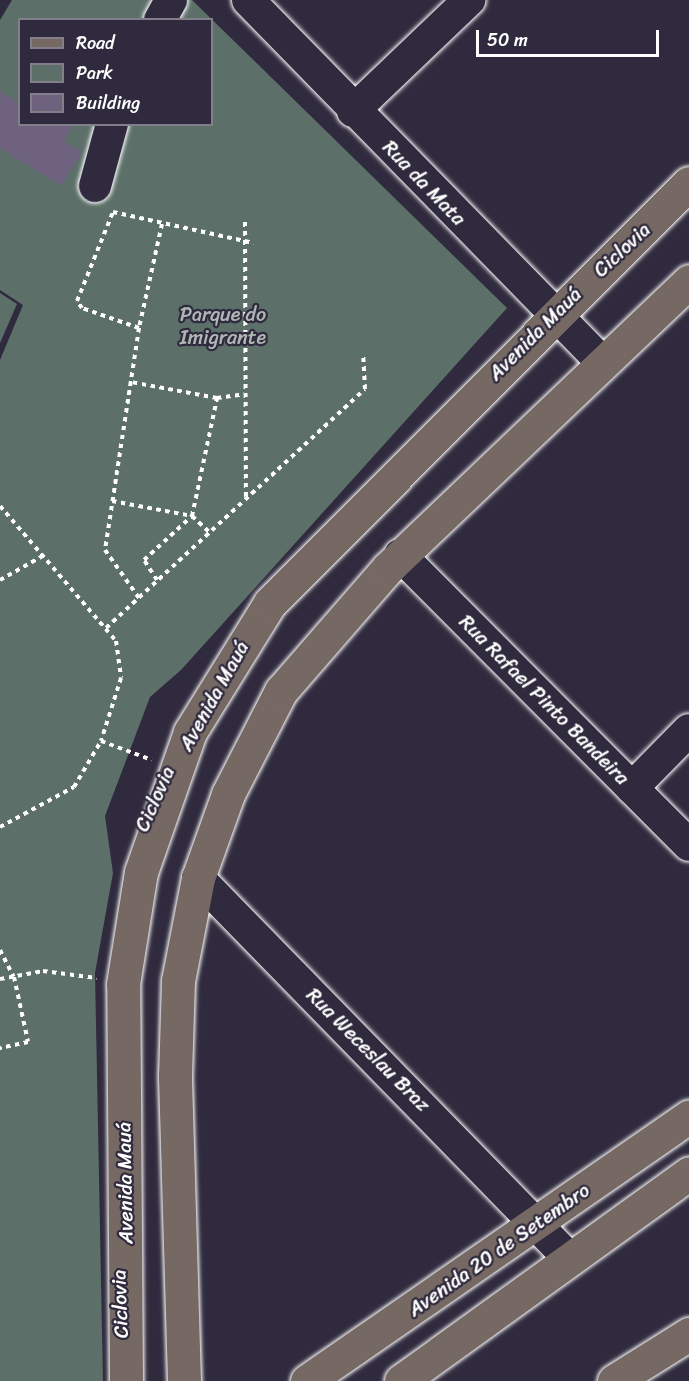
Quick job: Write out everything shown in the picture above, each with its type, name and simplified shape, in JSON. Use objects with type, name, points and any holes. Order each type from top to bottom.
[{"type":"main road","name":"Avenida Mauá","points":[[126,1381],[123,984],[141,872],[189,732],[270,603],[553,315],[689,183]]},
{"type":"main road","points":[[184,1381],[175,1076],[178,981],[198,878],[228,794],[281,691],[400,555],[689,281]]},
{"type":"main road","name":"Avenida 20 de Setembro","points":[[307,1381],[539,1223],[689,1116]]},
{"type":"main road","points":[[401,1381],[689,1173]]},
{"type":"main road","points":[[614,1381],[689,1334]]},
{"type":"street","points":[[161,18],[171,0]]},
{"type":"street","name":"Rua da Mata","points":[[248,0],[353,111],[603,363]]},
{"type":"street","points":[[353,111],[469,0]]},
{"type":"street","points":[[95,186],[111,126]]},
{"type":"street","name":"Rua Rafael Pinto Bandeira","points":[[400,555],[689,844]]},
{"type":"street","points":[[632,788],[689,730]]},
{"type":"street","name":"Rua Weceslau Braz","points":[[198,878],[539,1223],[569,1258]]},
{"type":"path","points":[[139,328],[95,314],[77,301],[113,212],[242,243],[254,243]]},
{"type":"path","points":[[245,222],[242,243],[246,499]]},
{"type":"path","points":[[139,598],[105,550],[139,328],[162,224]]},
{"type":"path","points":[[106,628],[365,389],[363,353]]},
{"type":"path","points":[[131,382],[217,398],[244,394]]},
{"type":"path","points":[[157,580],[144,560],[192,516],[217,398]]},
{"type":"path","points":[[112,501],[192,516],[210,532]]},
{"type":"path","points":[[0,506],[46,554],[116,641],[121,678],[101,741],[74,787],[0,827]]},
{"type":"path","points":[[0,580],[46,554]]},
{"type":"path","points":[[101,741],[175,770]]},
{"type":"path","points":[[0,950],[14,977],[28,1042],[0,1048]]},
{"type":"path","points":[[0,979],[43,971],[123,984]]},
{"type":"green space","name":"Parque do Imigrante","points":[[12,0],[192,0],[210,18],[18,18],[18,126],[213,126],[213,21],[507,308],[181,670],[150,697],[105,816],[113,873],[95,973],[103,1381],[0,1381],[0,360],[23,305],[0,290],[0,20]]},
{"type":"green space","points":[[0,293],[17,304],[0,343]]},
{"type":"building","points":[[0,91],[18,103],[18,126],[73,126],[64,141],[82,152],[61,186],[0,148]]}]
